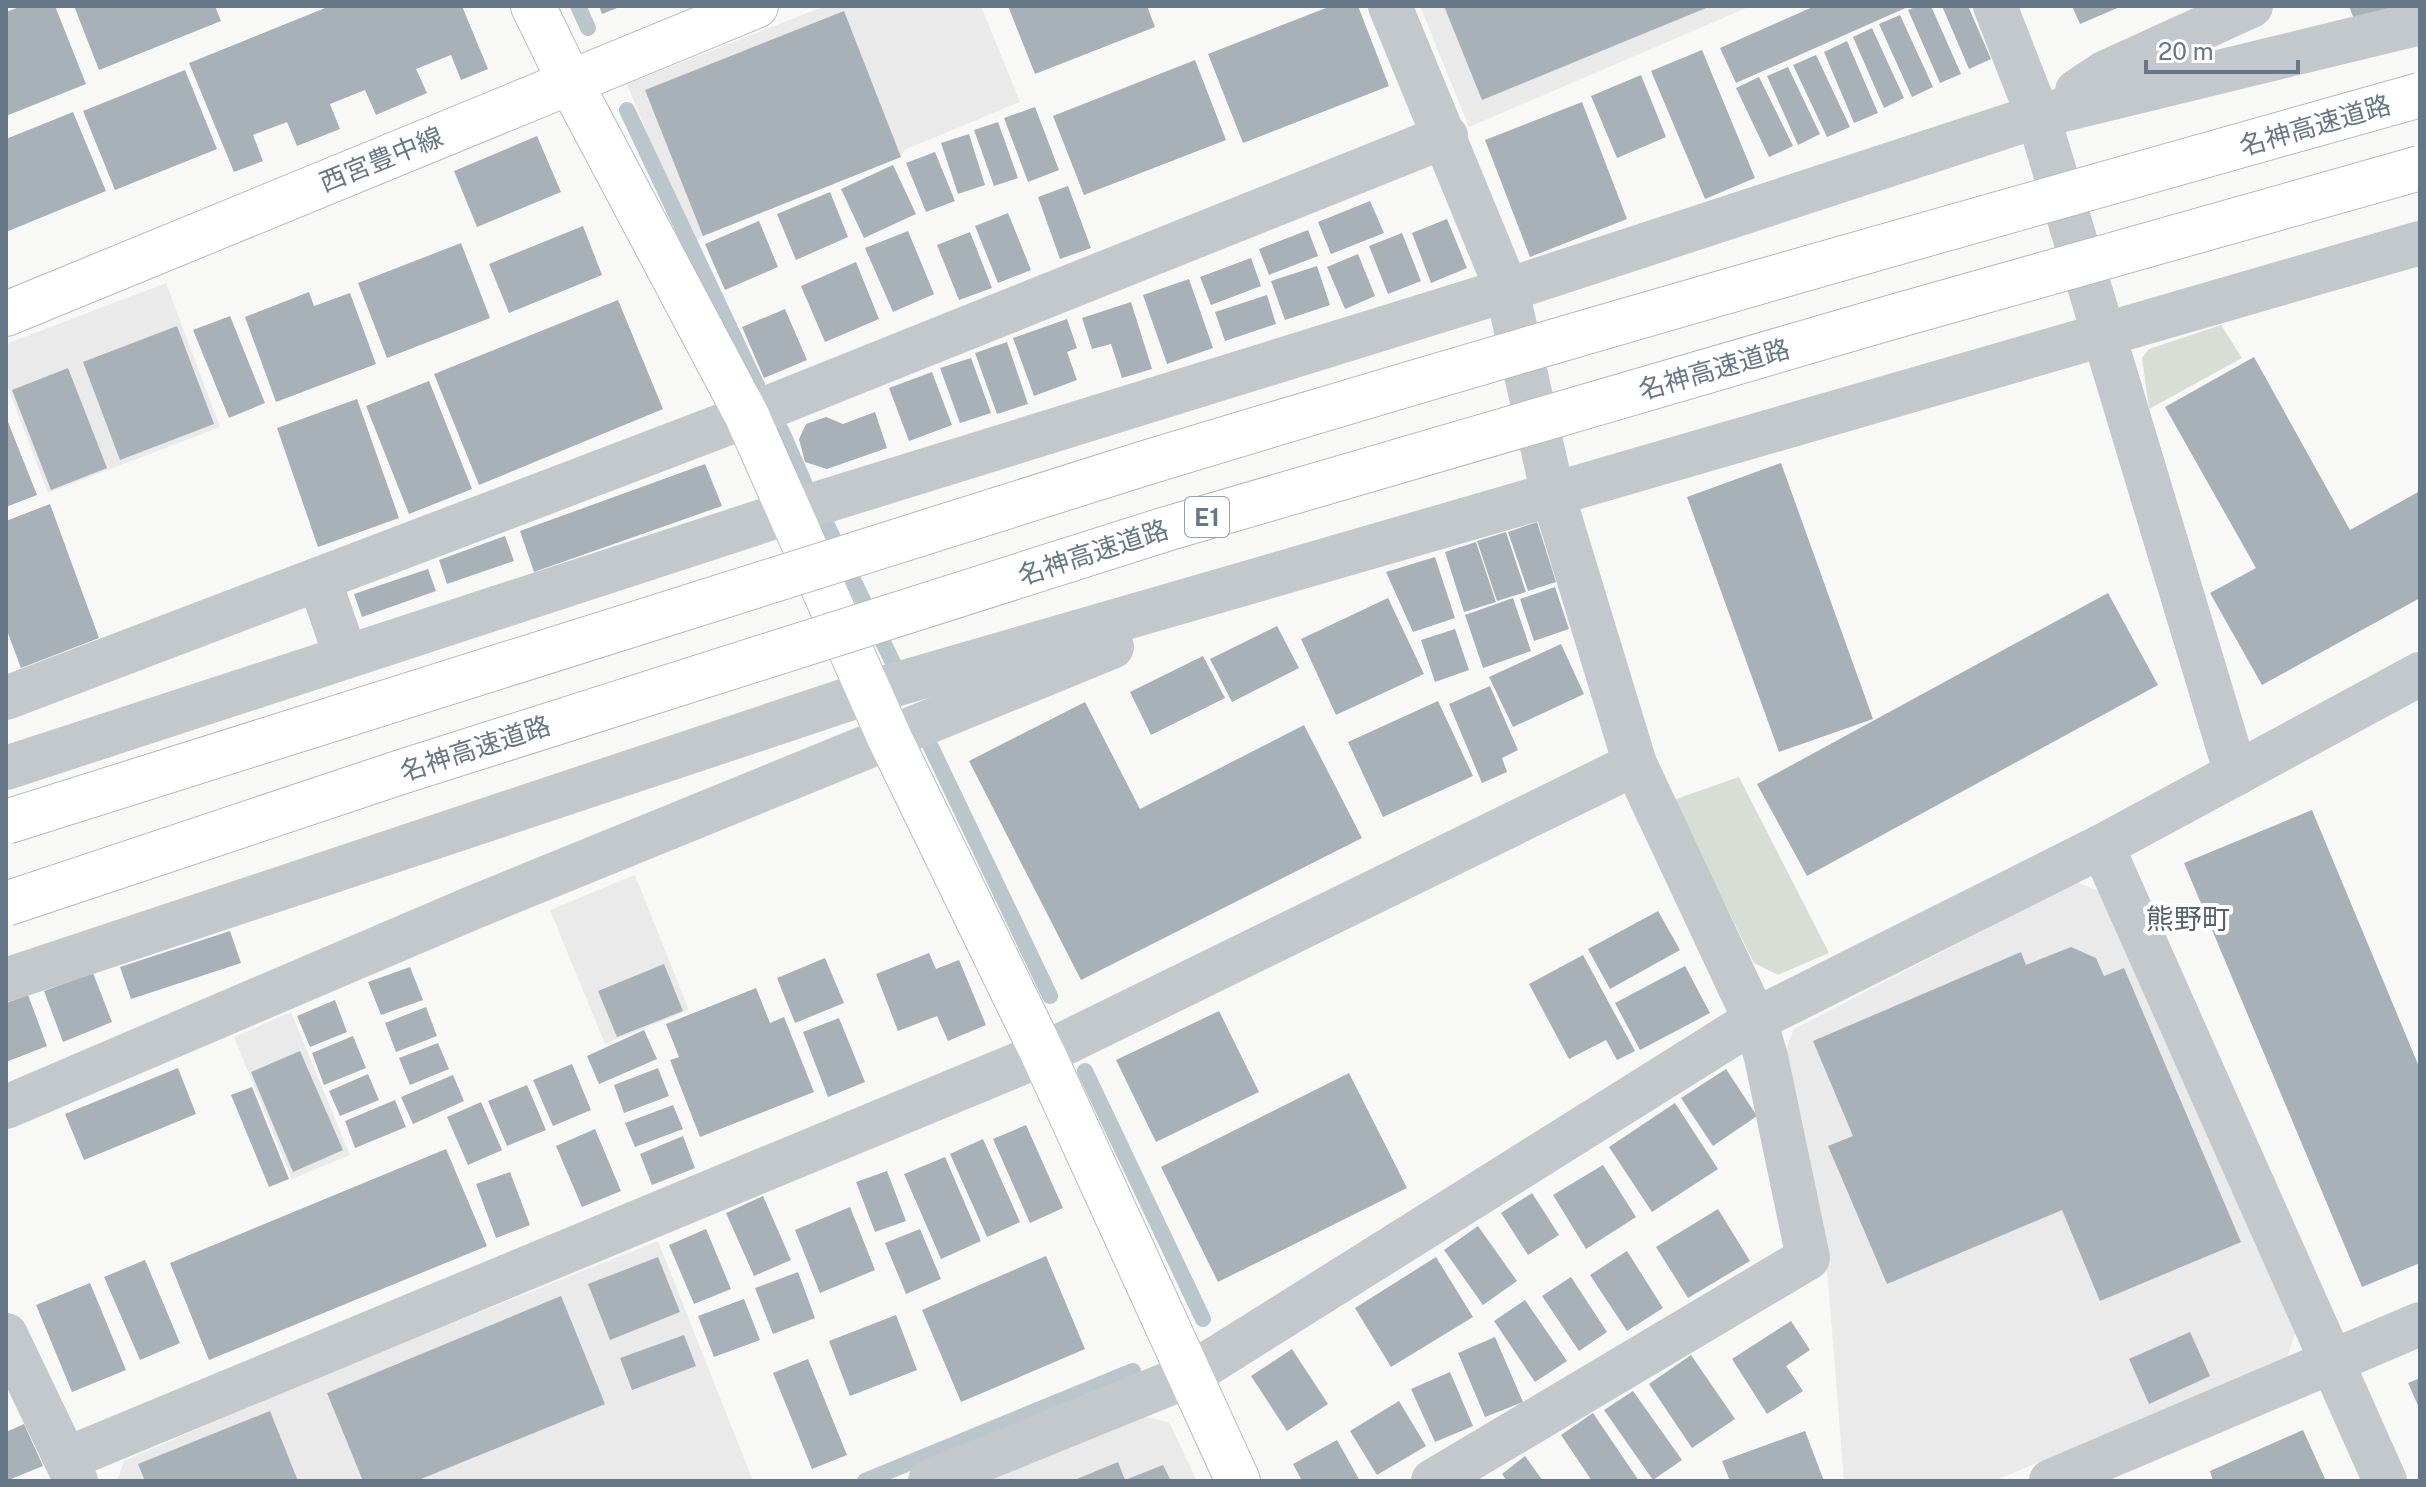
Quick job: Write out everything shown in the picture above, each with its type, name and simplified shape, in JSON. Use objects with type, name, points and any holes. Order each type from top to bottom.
[{"type":"main road","points":[[533,6],[747,416],[890,739],[1043,1054],[1238,1481]]},
{"type":"main road","name":"西宮豊中線","points":[[6,314],[756,6]]},
{"type":"main road","name":"名神高速道路","points":[[6,822],[379,702],[1159,459],[1883,246],[2420,95]]},
{"type":"main road","name":"名神高速道路","points":[[6,904],[401,772],[1166,529],[1889,318],[2420,168]]},
{"type":"street","points":[[1390,6],[1507,290],[1553,495],[1635,764],[1755,1020],[1766,1057],[1808,1258],[1433,1481]]},
{"type":"street","points":[[1995,6],[2038,116],[2236,774]]},
{"type":"street","points":[[2038,116],[2104,73],[2251,6]]},
{"type":"street","points":[[6,768],[790,512],[1507,290],[2038,116],[2420,23]]},
{"type":"street","points":[[6,698],[747,416],[1446,136]]},
{"type":"street","points":[[6,980],[870,692],[2420,243]]},
{"type":"street","points":[[6,1107],[472,908],[890,739],[1312,563]]},
{"type":"street","points":[[319,579],[346,657]]},
{"type":"street","points":[[930,1481],[1188,1376],[1755,1020],[2102,846],[2420,674]]},
{"type":"street","points":[[6,1335],[71,1470],[1043,1054],[1635,764]]},
{"type":"street","points":[[2102,846],[2385,1481]]},
{"type":"street","points":[[2051,1481],[2420,1324]]},
{"type":"shaded area","points":[[825,6],[981,6],[1020,102],[904,150],[901,157],[703,236],[693,244],[627,84]]},
{"type":"shaded area","points":[[1420,6],[1751,6],[1469,127]]},
{"type":"shaded area","points":[[166,283],[220,427],[48,493],[6,382],[6,344]]},
{"type":"shaded area","points":[[2221,325],[2242,358],[2149,409],[2142,358],[2149,349]]},
{"type":"shaded area","points":[[1739,777],[1829,953],[1778,975],[1754,963],[1680,813],[1676,799]]},
{"type":"shaded area","points":[[635,875],[689,1010],[605,1044],[550,910]]},
{"type":"shaded area","points":[[2076,882],[2106,894],[2296,1331],[2287,1358],[1994,1481],[1844,1481],[1827,1268],[1785,1052],[1794,1029]]},
{"type":"shaded area","points":[[291,1012],[350,1155],[292,1179],[234,1037]]},
{"type":"shaded area","points":[[658,1241],[753,1481],[117,1481],[124,1461],[310,1380]]},
{"type":"shaded area","points":[[1145,1417],[1169,1422],[1197,1481],[987,1481]]},
{"type":"building","points":[[22,6],[55,6],[86,84],[6,116],[6,12]]},
{"type":"building","points":[[74,6],[215,6],[221,21],[99,70]]},
{"type":"building","points":[[330,6],[462,6],[488,69],[461,80],[451,55],[416,69],[427,93],[376,115],[365,90],[330,104],[340,129],[297,146],[287,122],[253,135],[263,161],[234,172],[189,63]]},
{"type":"building","points":[[599,6],[622,6],[602,14]]},
{"type":"building","points":[[1008,6],[1147,6],[1155,27],[1035,74]]},
{"type":"building","points":[[1331,6],[1358,6],[1389,86],[1243,143],[1208,54]]},
{"type":"building","points":[[1444,6],[1711,6],[1482,100]]},
{"type":"building","points":[[1815,6],[1910,6],[1736,83],[1720,48]]},
{"type":"building","points":[[1931,6],[1961,74],[1940,83],[1908,10]]},
{"type":"building","points":[[1942,6],[1968,6],[1991,59],[1969,69]]},
{"type":"building","points":[[2072,6],[2122,6],[2080,24]]},
{"type":"building","points":[[2349,6],[2420,6],[2355,22]]},
{"type":"building","points":[[844,11],[901,157],[703,236],[645,90]]},
{"type":"building","points":[[1900,15],[1933,87],[1912,97],[1879,24]]},
{"type":"building","points":[[1872,28],[1904,98],[1884,108],[1853,37]]},
{"type":"building","points":[[1847,41],[1878,113],[1854,123],[1824,52]]},
{"type":"building","points":[[1702,50],[1755,178],[1705,199],[1651,71]]},
{"type":"building","points":[[1816,55],[1850,127],[1827,137],[1793,65]]},
{"type":"building","points":[[1195,60],[1226,140],[1084,195],[1053,116]]},
{"type":"building","points":[[1788,67],[1820,134],[1798,145],[1767,76]]},
{"type":"building","points":[[185,70],[217,149],[115,190],[83,111]]},
{"type":"building","points":[[1641,75],[1666,137],[1617,158],[1591,96]]},
{"type":"building","points":[[1759,77],[1793,146],[1769,157],[1736,88]]},
{"type":"building","points":[[1582,102],[1627,219],[1530,257],[1485,140]]},
{"type":"building","points":[[1035,107],[1059,170],[1028,182],[1004,118]]},
{"type":"building","points":[[73,112],[106,191],[6,232],[6,139]]},
{"type":"building","points":[[998,122],[1018,178],[994,186],[974,130]]},
{"type":"building","points":[[969,134],[985,185],[958,194],[941,143]]},
{"type":"building","points":[[537,136],[561,192],[477,227],[454,171]]},
{"type":"building","points":[[935,152],[955,201],[926,212],[906,163]]},
{"type":"building","points":[[893,165],[916,214],[864,238],[841,189]]},
{"type":"building","points":[[1068,186],[1091,248],[1060,259],[1038,197]]},
{"type":"building","points":[[830,192],[848,237],[796,260],[777,214]]},
{"type":"building","points":[[1370,201],[1384,233],[1331,254],[1318,222]]},
{"type":"building","points":[[1008,213],[1031,270],[998,283],[975,226]]},
{"type":"building","points":[[1447,219],[1467,268],[1431,283],[1412,233]]},
{"type":"building","points":[[759,221],[778,267],[725,290],[705,244]]},
{"type":"building","points":[[583,226],[602,275],[509,313],[489,264]]},
{"type":"building","points":[[1308,230],[1318,256],[1269,275],[1259,249]]},
{"type":"building","points":[[908,231],[934,294],[893,312],[865,248]]},
{"type":"building","points":[[970,232],[992,288],[959,300],[937,245]]},
{"type":"building","points":[[1402,233],[1421,281],[1388,294],[1369,246]]},
{"type":"building","points":[[461,243],[490,318],[387,358],[358,283]]},
{"type":"building","points":[[1358,254],[1375,296],[1345,309],[1327,267]]},
{"type":"building","points":[[1251,258],[1261,286],[1211,305],[1200,277]]},
{"type":"building","points":[[856,262],[879,319],[825,342],[801,286]]},
{"type":"building","points":[[1317,266],[1330,305],[1285,320],[1271,281]]},
{"type":"building","points":[[1189,279],[1213,348],[1167,364],[1143,295]]},
{"type":"building","points":[[309,292],[314,306],[350,293],[376,364],[276,402],[245,317]]},
{"type":"building","points":[[1267,295],[1276,324],[1225,341],[1215,312]]},
{"type":"building","points":[[618,300],[663,409],[479,485],[434,374]]},
{"type":"building","points":[[1131,302],[1152,369],[1122,378],[1111,344],[1092,349],[1082,318]]},
{"type":"building","points":[[785,309],[807,360],[764,378],[742,327]]},
{"type":"building","points":[[230,316],[265,403],[229,418],[193,330]]},
{"type":"building","points":[[1067,319],[1077,348],[1067,352],[1077,380],[1034,396],[1013,338]]},
{"type":"building","points":[[177,326],[214,424],[120,460],[83,362]]},
{"type":"building","points":[[1007,342],[1028,404],[997,414],[975,353]]},
{"type":"building","points":[[2254,357],[2350,530],[2420,491],[2420,598],[2262,685],[2210,593],[2256,568],[2165,407]]},
{"type":"building","points":[[971,358],[991,413],[960,423],[940,368]]},
{"type":"building","points":[[68,368],[107,468],[51,490],[12,390]]},
{"type":"building","points":[[932,372],[952,425],[909,441],[889,388]]},
{"type":"building","points":[[429,381],[472,489],[409,514],[366,406]]},
{"type":"building","points":[[357,399],[399,518],[318,547],[277,428]]},
{"type":"building","points":[[875,412],[887,448],[827,469],[805,462],[799,439],[806,424],[826,417],[843,424]]},
{"type":"building","points":[[6,417],[37,495],[6,507]]},
{"type":"building","points":[[1781,463],[1873,719],[1779,752],[1687,497]]},
{"type":"building","points":[[705,464],[722,506],[534,572],[520,531]]},
{"type":"building","points":[[50,504],[99,638],[21,668],[6,628],[6,521]]},
{"type":"building","points":[[1537,522],[1556,582],[1528,591],[1508,532]]},
{"type":"building","points":[[1506,532],[1526,592],[1497,601],[1477,541]]},
{"type":"building","points":[[505,536],[514,561],[447,584],[439,560]]},
{"type":"building","points":[[1476,542],[1496,602],[1464,612],[1445,552]]},
{"type":"building","points":[[1435,557],[1455,618],[1413,632],[1386,572]]},
{"type":"building","points":[[428,569],[436,591],[362,617],[354,594]]},
{"type":"building","points":[[1555,587],[1569,629],[1534,641],[1520,599]]},
{"type":"building","points":[[2108,593],[2158,685],[1807,876],[1757,784]]},
{"type":"building","points":[[1388,598],[1424,674],[1336,715],[1301,639]]},
{"type":"building","points":[[1513,598],[1531,651],[1483,668],[1465,615]]},
{"type":"building","points":[[1277,626],[1299,668],[1232,702],[1210,659]]},
{"type":"building","points":[[1455,629],[1469,670],[1435,682],[1421,640]]},
{"type":"building","points":[[1561,644],[1584,694],[1513,727],[1489,677]]},
{"type":"building","points":[[1203,656],[1225,698],[1151,735],[1130,692]]},
{"type":"building","points":[[1490,686],[1518,750],[1502,758],[1507,772],[1482,783],[1449,704]]},
{"type":"building","points":[[1438,701],[1473,776],[1383,817],[1348,742]]},
{"type":"building","points":[[1085,702],[1140,809],[1304,725],[1362,838],[1081,980],[969,761]]},
{"type":"building","points":[[2312,810],[2420,1069],[2420,1263],[2362,1287],[2184,863]]},
{"type":"building","points":[[1658,911],[1680,950],[1610,989],[1588,949]]},
{"type":"building","points":[[230,931],[241,963],[131,999],[120,967]]},
{"type":"building","points":[[2071,947],[2096,958],[2104,976],[2124,968],[2241,1242],[2100,1301],[2062,1210],[1887,1284],[1828,1146],[1853,1136],[1813,1041],[2021,952],[2026,965]]},
{"type":"building","points":[[929,953],[936,969],[959,960],[986,1025],[948,1041],[937,1016],[898,1031],[876,974]]},
{"type":"building","points":[[1583,955],[1635,1051],[1617,1060],[1606,1040],[1569,1059],[1529,984]]},
{"type":"building","points":[[825,958],[844,1003],[795,1023],[777,978]]},
{"type":"building","points":[[664,964],[683,1011],[617,1037],[598,991]]},
{"type":"building","points":[[1685,966],[1710,1013],[1640,1050],[1615,1003]]},
{"type":"building","points":[[410,967],[423,1000],[381,1015],[368,982]]},
{"type":"building","points":[[93,973],[112,1022],[63,1042],[44,991]]},
{"type":"building","points":[[756,988],[770,1023],[784,1017],[814,1092],[700,1137],[670,1060],[679,1057],[666,1024]]},
{"type":"building","points":[[28,995],[47,1046],[6,1062],[6,1003]]},
{"type":"building","points":[[335,1000],[347,1032],[310,1047],[297,1016]]},
{"type":"building","points":[[426,1007],[437,1036],[396,1052],[385,1023]]},
{"type":"building","points":[[1219,1011],[1259,1092],[1156,1142],[1116,1060]]},
{"type":"building","points":[[839,1018],[865,1082],[828,1097],[803,1032]]},
{"type":"building","points":[[644,1030],[657,1059],[599,1084],[587,1056]]},
{"type":"building","points":[[353,1036],[366,1068],[324,1085],[312,1053]]},
{"type":"building","points":[[438,1043],[449,1069],[410,1085],[399,1058]]},
{"type":"building","points":[[300,1051],[343,1150],[293,1172],[251,1072]]},
{"type":"building","points":[[572,1064],[591,1110],[553,1126],[533,1080]]},
{"type":"building","points":[[178,1068],[196,1114],[84,1160],[65,1114]]},
{"type":"building","points":[[658,1068],[669,1096],[624,1113],[614,1085]]},
{"type":"building","points":[[1726,1069],[1757,1116],[1713,1146],[1681,1098]]},
{"type":"building","points":[[1349,1073],[1407,1188],[1218,1282],[1161,1167]]},
{"type":"building","points":[[368,1074],[379,1100],[340,1116],[329,1091]]},
{"type":"building","points":[[453,1075],[464,1101],[413,1124],[401,1097]]},
{"type":"building","points":[[527,1085],[546,1130],[507,1146],[488,1101]]},
{"type":"building","points":[[252,1087],[289,1179],[269,1187],[231,1095]]},
{"type":"building","points":[[395,1100],[406,1127],[355,1148],[345,1121]]},
{"type":"building","points":[[481,1102],[502,1150],[468,1165],[447,1117]]},
{"type":"building","points":[[1675,1103],[1718,1169],[1652,1212],[1609,1147]]},
{"type":"building","points":[[673,1105],[683,1129],[635,1147],[625,1123]]},
{"type":"building","points":[[1026,1125],[1063,1208],[1030,1223],[993,1139]]},
{"type":"building","points":[[595,1129],[621,1191],[582,1207],[556,1146]]},
{"type":"building","points":[[683,1136],[695,1168],[652,1185],[640,1154]]},
{"type":"building","points":[[983,1139],[1020,1222],[987,1237],[950,1154]]},
{"type":"building","points":[[446,1149],[487,1246],[209,1360],[170,1263]]},
{"type":"building","points":[[945,1157],[981,1241],[941,1259],[904,1174]]},
{"type":"building","points":[[1603,1165],[1636,1217],[1586,1249],[1553,1195]]},
{"type":"building","points":[[887,1171],[906,1221],[875,1232],[856,1182]]},
{"type":"building","points":[[510,1172],[530,1225],[496,1238],[476,1184]]},
{"type":"building","points":[[1532,1193],[1559,1235],[1528,1255],[1501,1213]]},
{"type":"building","points":[[763,1196],[791,1260],[754,1276],[726,1213]]},
{"type":"building","points":[[850,1207],[875,1270],[820,1293],[795,1230]]},
{"type":"building","points":[[1718,1209],[1750,1261],[1688,1298],[1656,1247]]},
{"type":"building","points":[[1478,1226],[1517,1281],[1483,1305],[1444,1250]]},
{"type":"building","points":[[706,1229],[731,1289],[694,1304],[669,1245]]},
{"type":"building","points":[[920,1229],[941,1279],[906,1294],[885,1243]]},
{"type":"building","points":[[1627,1251],[1663,1308],[1627,1331],[1590,1275]]},
{"type":"building","points":[[1046,1256],[1085,1349],[961,1402],[922,1310]]},
{"type":"building","points":[[658,1257],[680,1312],[610,1340],[588,1284]]},
{"type":"building","points":[[1436,1257],[1473,1317],[1391,1367],[1355,1308]]},
{"type":"building","points":[[145,1260],[180,1343],[140,1360],[104,1277]]},
{"type":"building","points":[[798,1272],[815,1318],[773,1334],[755,1288]]},
{"type":"building","points":[[1571,1277],[1607,1332],[1579,1351],[1542,1296]]},
{"type":"building","points":[[90,1283],[126,1370],[72,1392],[36,1305]]},
{"type":"building","points":[[561,1296],[605,1404],[416,1481],[363,1481],[327,1393]]},
{"type":"building","points":[[744,1299],[760,1340],[714,1357],[698,1316]]},
{"type":"building","points":[[1525,1300],[1567,1361],[1535,1382],[1494,1321]]},
{"type":"building","points":[[896,1315],[917,1370],[850,1396],[829,1341]]},
{"type":"building","points":[[1791,1321],[1810,1350],[1786,1366],[1803,1391],[1767,1414],[1732,1359]]},
{"type":"building","points":[[2190,1332],[2210,1376],[2149,1404],[2129,1359]]},
{"type":"building","points":[[684,1335],[696,1366],[632,1390],[620,1358]]},
{"type":"building","points":[[1495,1337],[1523,1402],[1485,1417],[1458,1353]]},
{"type":"building","points":[[1292,1349],[1328,1404],[1287,1431],[1251,1376]]},
{"type":"building","points":[[1691,1355],[1735,1419],[1692,1448],[1649,1384]]},
{"type":"building","points":[[808,1359],[847,1455],[812,1469],[773,1373]]},
{"type":"building","points":[[1450,1372],[1473,1426],[1435,1442],[1411,1389]]},
{"type":"building","points":[[2420,1378],[2420,1410],[2408,1383]]},
{"type":"building","points":[[1633,1391],[1682,1460],[1653,1480],[1604,1410]]},
{"type":"building","points":[[1399,1401],[1426,1446],[1377,1475],[1350,1431]]},
{"type":"building","points":[[270,1411],[298,1481],[145,1481],[138,1464]]},
{"type":"building","points":[[1593,1413],[1639,1481],[1592,1481],[1561,1435]]},
{"type":"building","points":[[24,1424],[43,1466],[6,1481],[6,1432]]},
{"type":"building","points":[[2303,1430],[2326,1481],[2213,1481],[2210,1471]]},
{"type":"building","points":[[1805,1431],[1824,1481],[1730,1481],[1722,1461]]},
{"type":"building","points":[[1337,1440],[1360,1481],[1302,1481],[1293,1464]]},
{"type":"building","points":[[1525,1456],[1543,1481],[1507,1481],[1502,1474]]},
{"type":"building","points":[[1118,1462],[1125,1480],[1163,1465],[1171,1481],[1072,1481]]},
{"type":"waterway","points":[[578,6],[588,28]]},
{"type":"waterway","points":[[627,110],[759,390]]},
{"type":"waterway","points":[[781,430],[804,482]]},
{"type":"waterway","points":[[824,519],[896,669]]},
{"type":"waterway","points":[[931,747],[1050,996]]},
{"type":"waterway","points":[[1085,1071],[1203,1319]]},
{"type":"waterway","points":[[865,1481],[1133,1371]]},
{"type":"district","name":"熊野町","points":[[2188,918]]}]
